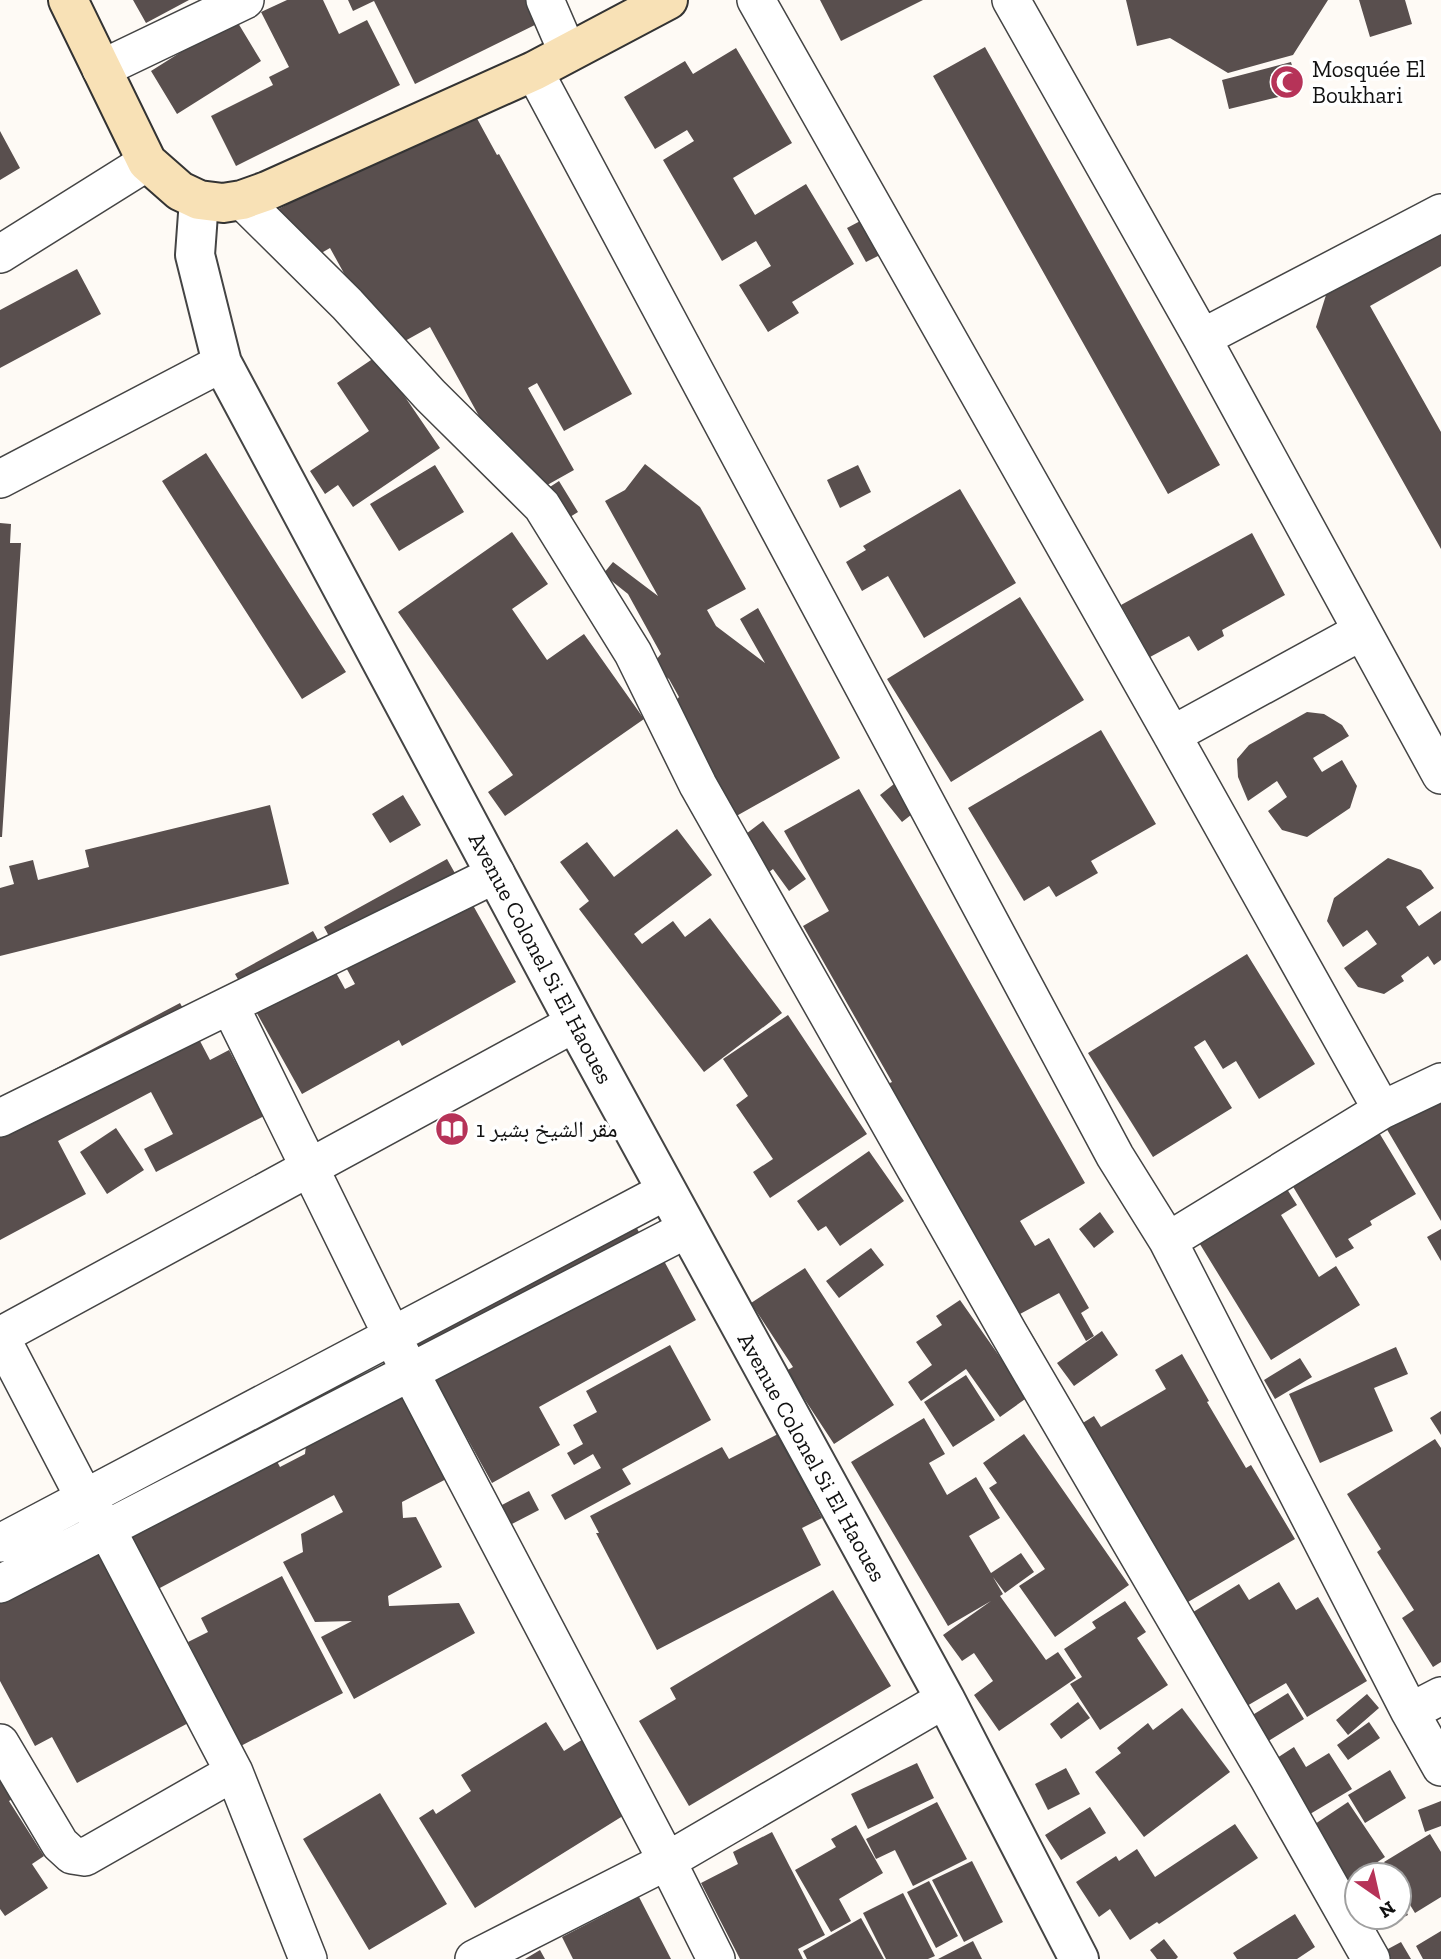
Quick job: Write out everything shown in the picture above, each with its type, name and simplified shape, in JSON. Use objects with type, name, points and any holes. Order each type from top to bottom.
[{"type":"main road","points":[[68,0],[147,162],[180,191],[199,200],[223,203],[242,200],[267,191],[534,71],[668,0]]},
{"type":"street","points":[[101,69],[245,0]]},
{"type":"street","points":[[545,0],[568,53]]},
{"type":"street","points":[[757,0],[1381,1110]]},
{"type":"street","points":[[1012,0],[1202,338],[1441,775]]},
{"type":"street","points":[[534,71],[1108,1144],[1168,1241],[1426,1704],[1441,1767]]},
{"type":"street","points":[[0,254],[147,162]]},
{"type":"street","name":"Avenue Colonel Si El Haoues","points":[[199,200],[195,254],[222,363],[575,1023],[945,1699],[1079,1959]]},
{"type":"street","points":[[242,200],[347,304],[430,395],[541,506],[633,653],[698,785],[1001,1321],[1371,1959]]},
{"type":"street","points":[[1202,338],[1441,213]]},
{"type":"street","points":[[0,479],[222,363]]},
{"type":"street","points":[[1172,735],[1362,631]]},
{"type":"street","points":[[0,1118],[496,874]]},
{"type":"street","points":[[230,1006],[410,1372],[716,1959]]},
{"type":"street","points":[[308,1959],[234,1772],[106,1528],[84,1497],[0,1336],[575,1023]]},
{"type":"street","points":[[1168,1241],[1381,1110],[1441,1082]]},
{"type":"street","points":[[0,1543],[667,1191]]},
{"type":"street","points":[[0,1584],[687,1229]]},
{"type":"street","points":[[474,1959],[667,1861],[945,1699]]},
{"type":"street","points":[[0,1743],[60,1844],[72,1855],[85,1857],[234,1772]]},
{"type":"building","points":[[133,0],[189,0],[146,23]]},
{"type":"building","points":[[287,0],[323,0],[339,34],[367,20],[400,85],[236,166],[211,116],[273,85],[269,77],[289,67],[261,12]]},
{"type":"building","points":[[348,0],[540,0],[549,18],[415,84],[374,1],[353,11]]},
{"type":"building","points":[[820,0],[923,0],[841,41]]},
{"type":"building","points":[[1126,0],[1328,0],[1293,55],[1228,73],[1170,38],[1137,46]]},
{"type":"building","points":[[1359,0],[1405,0],[1412,24],[1370,37]]},
{"type":"building","points":[[235,18],[261,61],[177,114],[151,71]]},
{"type":"building","points":[[985,47],[1220,465],[1168,494],[933,76]]},
{"type":"building","points":[[736,48],[792,143],[733,178],[755,215],[806,184],[854,264],[792,302],[799,313],[768,332],[739,285],[771,266],[756,241],[722,261],[663,160],[694,141],[687,130],[655,149],[624,97],[685,61],[693,74]]},
{"type":"building","points":[[1291,62],[1299,92],[1229,109],[1222,80]]},
{"type":"building","points":[[474,113],[632,394],[564,431],[537,383],[528,388],[574,470],[524,498],[430,327],[387,351],[330,248],[304,263],[275,211],[405,140],[410,149]]},
{"type":"building","points":[[0,131],[20,168],[0,180]]},
{"type":"building","points":[[1441,208],[1441,266],[1370,306],[1441,432],[1441,549],[1316,327],[1336,263]]},
{"type":"building","points":[[864,219],[882,254],[866,262],[847,228]]},
{"type":"building","points":[[77,269],[101,314],[0,368],[0,310]]},
{"type":"building","points":[[377,356],[440,448],[353,507],[338,485],[325,494],[310,471],[369,431],[337,383]]},
{"type":"building","points":[[206,453],[346,672],[302,699],[162,481]]},
{"type":"building","points":[[645,464],[700,507],[746,589],[707,610],[716,626],[765,663],[740,619],[758,608],[840,758],[715,828],[675,702],[679,697],[669,679],[651,666],[661,654],[628,594],[603,574],[613,562],[658,596],[605,501],[625,490]]},
{"type":"building","points":[[435,465],[464,512],[399,551],[370,504]]},
{"type":"building","points":[[858,465],[871,492],[840,508],[827,480]]},
{"type":"building","points":[[559,481],[578,512],[549,530],[530,500]]},
{"type":"building","points":[[960,489],[1016,583],[924,638],[888,576],[862,591],[846,562],[866,550],[863,546]]},
{"type":"building","points":[[0,523],[11,524],[10,543],[21,543],[2,837],[0,837]]},
{"type":"building","points":[[512,532],[548,584],[512,609],[547,660],[584,634],[644,719],[505,816],[488,792],[513,775],[398,612]]},
{"type":"building","points":[[1252,533],[1285,595],[1222,630],[1224,636],[1198,651],[1189,636],[1150,657],[1121,605]]},
{"type":"building","points":[[1020,597],[1084,700],[951,782],[887,679]]},
{"type":"building","points":[[1307,712],[1324,714],[1342,725],[1349,736],[1313,758],[1322,772],[1342,760],[1357,786],[1350,808],[1307,837],[1282,830],[1268,811],[1287,797],[1277,781],[1248,801],[1238,777],[1237,759],[1249,745]]},
{"type":"building","points":[[1101,730],[1156,824],[1091,861],[1098,873],[1056,897],[1049,886],[1024,901],[968,808]]},
{"type":"building","points":[[908,773],[930,800],[902,822],[880,795]]},
{"type":"building","points":[[859,789],[1085,1183],[1020,1221],[1035,1246],[1049,1238],[1089,1308],[1081,1313],[1094,1336],[1086,1341],[1059,1293],[1020,1314],[1040,1348],[1025,1357],[883,1086],[892,1082],[803,926],[829,911],[784,831]]},
{"type":"building","points":[[403,795],[421,825],[390,843],[372,814]]},
{"type":"building","points":[[270,805],[289,884],[0,956],[0,888],[14,884],[9,866],[33,860],[38,880],[89,867],[85,850]]},
{"type":"building","points":[[763,821],[806,879],[789,891],[773,869],[761,878],[734,843]]},
{"type":"building","points":[[677,829],[712,875],[634,934],[642,944],[673,921],[685,937],[710,918],[782,1013],[704,1072],[579,909],[589,901],[560,862],[587,842],[614,877]]},
{"type":"building","points":[[1388,858],[1421,870],[1434,888],[1406,907],[1419,926],[1441,911],[1441,960],[1434,965],[1428,956],[1401,976],[1404,981],[1384,994],[1358,987],[1344,968],[1377,944],[1367,930],[1343,947],[1327,921],[1334,898]]},
{"type":"building","points":[[447,859],[516,982],[402,1046],[399,1040],[302,1094],[235,974],[313,931],[345,989],[355,984],[324,927]]},
{"type":"building","points":[[1247,954],[1315,1064],[1259,1099],[1236,1061],[1223,1069],[1205,1040],[1194,1047],[1232,1108],[1153,1157],[1088,1053]]},
{"type":"building","points":[[180,1003],[210,1060],[229,1050],[252,1093],[275,1081],[287,1104],[156,1172],[144,1149],[173,1134],[151,1092],[58,1141],[86,1194],[0,1240],[0,1098]]},
{"type":"building","points":[[788,1015],[867,1134],[770,1198],[753,1172],[773,1159],[736,1105],[748,1096],[723,1059]]},
{"type":"building","points":[[1441,1102],[1441,1221],[1382,1121]]},
{"type":"building","points":[[1372,1121],[1416,1194],[1370,1221],[1372,1225],[1348,1239],[1354,1248],[1336,1258],[1286,1175]]},
{"type":"building","points":[[116,1128],[144,1170],[107,1194],[80,1152]]},
{"type":"building","points":[[869,1151],[904,1201],[840,1246],[826,1226],[818,1231],[797,1201]]},
{"type":"building","points":[[1275,1170],[1297,1205],[1281,1215],[1319,1277],[1336,1266],[1360,1305],[1271,1360],[1187,1223]]},
{"type":"building","points":[[1100,1212],[1114,1232],[1094,1248],[1079,1229]]},
{"type":"building","points":[[634,1223],[656,1263],[663,1259],[696,1320],[539,1407],[560,1445],[492,1483],[415,1344]]},
{"type":"building","points":[[1441,1229],[1441,1261],[1427,1237]]},
{"type":"building","points":[[871,1248],[884,1265],[839,1298],[826,1281]]},
{"type":"building","points":[[805,1268],[894,1405],[834,1444],[786,1371],[793,1367],[751,1303]]},
{"type":"building","points":[[960,1300],[1028,1397],[1000,1417],[966,1369],[921,1401],[908,1382],[932,1365],[916,1342],[942,1325],[936,1316]]},
{"type":"building","points":[[1102,1331],[1118,1355],[1074,1386],[1057,1363]]},
{"type":"building","points":[[670,1345],[711,1420],[622,1469],[631,1484],[565,1520],[551,1495],[601,1468],[593,1454],[574,1465],[567,1453],[583,1444],[573,1425],[597,1412],[586,1391]]},
{"type":"building","points":[[1396,1347],[1408,1374],[1374,1388],[1393,1431],[1320,1463],[1289,1394]]},
{"type":"building","points":[[1182,1354],[1246,1468],[1251,1465],[1295,1539],[1188,1602],[1104,1459],[1094,1465],[1073,1429],[1094,1416],[1101,1427],[1166,1389],[1155,1370]]},
{"type":"building","points":[[1300,1358],[1312,1377],[1275,1399],[1264,1380]]},
{"type":"building","points":[[397,1368],[454,1475],[402,1502],[403,1518],[416,1517],[442,1567],[388,1596],[389,1606],[459,1603],[475,1633],[354,1699],[321,1637],[352,1621],[315,1622],[283,1562],[303,1552],[301,1534],[343,1512],[334,1495],[158,1589],[111,1500],[197,1454],[271,1450],[280,1467],[305,1454],[306,1445]]},
{"type":"building","points":[[966,1375],[995,1420],[953,1447],[924,1402]]},
{"type":"building","points":[[1441,1411],[1441,1435],[1430,1418]]},
{"type":"building","points":[[924,1418],[945,1454],[929,1463],[947,1495],[976,1477],[1000,1518],[969,1536],[991,1573],[1021,1553],[1034,1572],[1005,1593],[993,1577],[1003,1594],[1000,1596],[1046,1660],[1058,1652],[1076,1678],[999,1731],[974,1695],[993,1681],[974,1653],[962,1661],[943,1635],[991,1601],[948,1626],[851,1462]]},
{"type":"building","points":[[778,1434],[822,1518],[802,1528],[821,1565],[657,1650],[596,1533],[599,1533],[590,1516],[722,1447],[729,1459]]},
{"type":"building","points":[[1024,1434],[1129,1585],[1055,1637],[1019,1586],[1045,1569],[989,1488],[997,1483],[983,1463]]},
{"type":"building","points":[[1435,1439],[1441,1448],[1441,1662],[1433,1667],[1402,1618],[1414,1610],[1377,1552],[1381,1549],[1347,1494]]},
{"type":"building","points":[[529,1491],[539,1510],[510,1525],[500,1506]]},
{"type":"building","points":[[85,1522],[192,1721],[77,1783],[52,1737],[35,1746],[0,1681],[0,1568]]},
{"type":"building","points":[[282,1576],[343,1693],[235,1749],[199,1680],[205,1676],[188,1642],[208,1632],[201,1618]]},
{"type":"building","points":[[1279,1582],[1296,1610],[1318,1597],[1367,1681],[1307,1717],[1286,1683],[1240,1710],[1185,1617],[1239,1584],[1249,1600]]},
{"type":"building","points":[[833,1590],[891,1686],[689,1806],[639,1721],[676,1699],[670,1688]]},
{"type":"building","points":[[1125,1601],[1146,1632],[1137,1638],[1168,1685],[1100,1730],[1070,1684],[1082,1677],[1064,1649],[1096,1628],[1092,1622]]},
{"type":"building","points":[[1288,1693],[1304,1719],[1254,1750],[1238,1724]]},
{"type":"building","points":[[1367,1694],[1379,1708],[1348,1735],[1336,1720]]},
{"type":"building","points":[[1078,1702],[1090,1718],[1061,1739],[1050,1724]]},
{"type":"building","points":[[1182,1708],[1230,1772],[1144,1837],[1095,1772],[1121,1753],[1117,1748],[1148,1723],[1153,1730]]},
{"type":"building","points":[[546,1722],[564,1751],[588,1736],[634,1809],[475,1908],[419,1818],[433,1809],[436,1814],[471,1791],[461,1775]]},
{"type":"building","points":[[1369,1722],[1380,1738],[1348,1760],[1337,1745]]},
{"type":"building","points":[[1294,1747],[1306,1767],[1329,1753],[1352,1789],[1300,1820],[1266,1765]]},
{"type":"building","points":[[0,1752],[25,1791],[9,1801],[44,1856],[32,1864],[48,1888],[5,1916],[0,1909]]},
{"type":"building","points":[[917,1763],[934,1798],[868,1829],[851,1794]]},
{"type":"building","points":[[1066,1768],[1080,1794],[1048,1810],[1035,1784]]},
{"type":"building","points":[[1390,1770],[1406,1798],[1365,1823],[1348,1795]]},
{"type":"building","points":[[380,1793],[447,1904],[369,1950],[303,1839]]},
{"type":"building","points":[[1441,1801],[1441,1826],[1425,1832],[1418,1810]]},
{"type":"building","points":[[937,1802],[967,1859],[913,1886],[895,1850],[876,1859],[866,1839]]},
{"type":"building","points":[[1348,1802],[1385,1857],[1379,1861],[1343,1861],[1343,1885],[1336,1890],[1300,1834]]},
{"type":"building","points":[[1090,1807],[1106,1833],[1061,1860],[1045,1835]]},
{"type":"building","points":[[1235,1824],[1258,1858],[1159,1924],[1157,1922],[1130,1940],[1110,1909],[1099,1917],[1076,1882],[1116,1856],[1119,1861],[1137,1849],[1155,1877]]},
{"type":"building","points":[[856,1825],[883,1873],[839,1899],[851,1921],[831,1932],[795,1870],[836,1847],[831,1839]]},
{"type":"building","points":[[772,1832],[825,1935],[798,1949],[803,1959],[740,1959],[701,1883],[738,1864],[733,1852]]},
{"type":"building","points":[[1430,1834],[1441,1852],[1441,1897],[1415,1913],[1413,1861],[1386,1861]]},
{"type":"building","points":[[972,1861],[1003,1922],[964,1942],[932,1880]]},
{"type":"building","points":[[929,1881],[958,1936],[936,1948],[907,1892]]},
{"type":"building","points":[[1343,1888],[1343,1922],[1329,1894]]},
{"type":"building","points":[[903,1893],[935,1956],[928,1959],[886,1959],[863,1913]]},
{"type":"building","points":[[639,1897],[671,1959],[573,1959],[562,1937]]},
{"type":"building","points":[[1295,1914],[1315,1947],[1297,1959],[1237,1959],[1233,1953]]},
{"type":"building","points":[[861,1918],[884,1959],[807,1959],[803,1951]]},
{"type":"building","points":[[1348,1931],[1375,1931],[1353,1942]]},
{"type":"building","points":[[1441,1931],[1441,1959],[1423,1959],[1416,1946]]},
{"type":"building","points":[[1164,1939],[1178,1957],[1176,1959],[1157,1959],[1150,1950]]},
{"type":"building","points":[[973,1941],[982,1959],[938,1959]]},
{"type":"building","points":[[1401,1942],[1411,1959],[1377,1959],[1375,1956]]},
{"type":"building","points":[[540,1950],[545,1959],[525,1959]]},
{"type":"place","name":"Mosquée El Boukhari","points":[[1287,82]]},
{"type":"place","name":"مقر الشيخ بشير 1","points":[[452,1129]]}]
